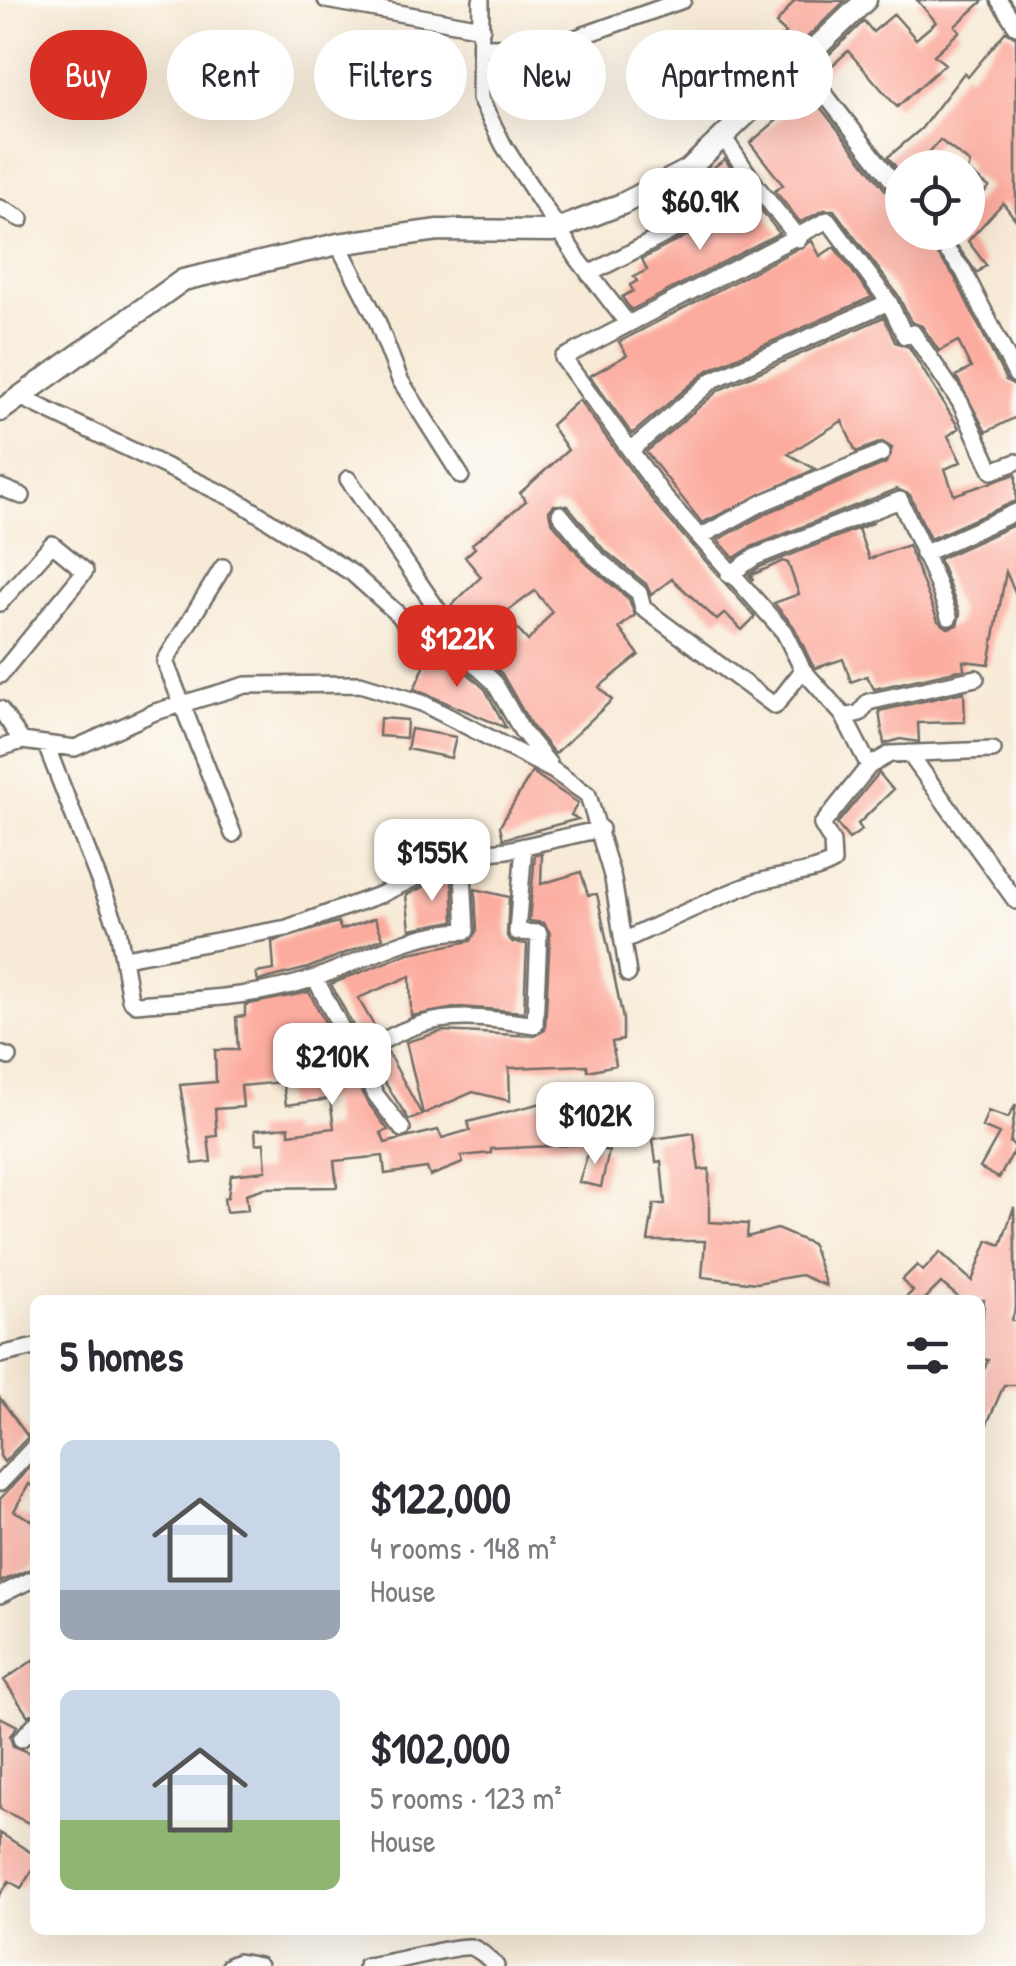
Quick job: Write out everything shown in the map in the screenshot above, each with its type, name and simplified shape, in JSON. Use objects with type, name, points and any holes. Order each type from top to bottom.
[{"type":"street","points":[[326,0],[372,12],[482,28]]},
{"type":"street","points":[[482,0],[480,100],[504,146],[589,274],[628,324]]},
{"type":"street","points":[[481,47],[553,46],[683,0]]},
{"type":"street","points":[[833,34],[866,0]]},
{"type":"street","points":[[1006,3],[1016,26]]},
{"type":"street","points":[[833,106],[885,172]]},
{"type":"street","points":[[0,411],[183,280],[338,244],[438,230],[561,228],[688,170],[744,120]]},
{"type":"street","points":[[724,138],[799,239]]},
{"type":"street","points":[[668,180],[695,219]]},
{"type":"street","points":[[589,274],[757,187]]},
{"type":"street","points":[[0,208],[21,219]]},
{"type":"street","points":[[869,766],[844,717],[803,670],[784,632],[729,574],[563,358],[799,239],[828,220],[889,302],[905,336],[913,333],[960,402],[992,471],[1016,462]]},
{"type":"street","points":[[338,244],[376,318],[400,380],[461,476]]},
{"type":"street","points":[[946,250],[962,270],[1016,375]]},
{"type":"street","points":[[631,450],[713,380],[889,302]]},
{"type":"street","points":[[18,396],[238,500],[352,573],[399,614],[418,640],[470,660]]},
{"type":"street","points":[[700,537],[764,502],[882,453]]},
{"type":"street","points":[[348,479],[444,619],[446,636],[494,682],[522,731],[554,771]]},
{"type":"street","points":[[0,487],[22,496]]},
{"type":"street","points":[[729,574],[754,557],[900,500],[924,554],[933,565],[949,617]]},
{"type":"street","points":[[924,554],[1016,512]]},
{"type":"street","points":[[560,514],[596,557],[639,594],[644,608],[775,706],[803,670]]},
{"type":"street","points":[[0,603],[52,544],[86,572],[0,675]]},
{"type":"street","points":[[224,568],[167,652],[166,668],[233,834]]},
{"type":"street","points":[[844,717],[860,713],[868,702],[976,678]]},
{"type":"street","points":[[0,748],[22,741],[75,748],[182,704],[246,684],[360,684],[422,703],[554,771],[588,796],[601,829],[625,940],[628,974]]},
{"type":"street","points":[[0,709],[22,741]]},
{"type":"street","points":[[46,745],[126,958],[130,999],[136,1004],[254,995],[314,978],[422,935],[466,931],[462,854]]},
{"type":"street","points":[[625,940],[749,885],[784,874],[816,872],[833,862],[832,842],[822,825],[869,766],[890,754],[994,750]]},
{"type":"street","points":[[909,753],[1016,900]]},
{"type":"street","points":[[126,958],[287,928],[382,894],[462,854],[524,846],[601,829]]},
{"type":"street","points":[[356,1056],[400,1028],[430,1021],[458,1017],[536,1025],[539,934],[517,932],[524,846]]},
{"type":"street","points":[[314,978],[402,1129]]},
{"type":"street","points":[[0,1355],[30,1348]]},
{"type":"street","points":[[0,1483],[30,1451]]},
{"type":"street","points":[[0,1596],[30,1581]]},
{"type":"street","points":[[21,1738],[30,1729]]},
{"type":"street","points":[[366,1966],[409,1961],[459,1947],[478,1950],[496,1966]]},
{"type":"street","points":[[229,1966],[238,1962],[259,1966]]},
{"type":"building","points":[[795,0],[845,1],[815,30],[783,30],[776,24]]},
{"type":"building","points":[[917,0],[984,0],[955,26],[960,31],[934,55],[945,64],[897,107],[848,51],[833,65],[833,51],[864,21],[873,32],[894,14],[916,39],[936,22]]},
{"type":"building","points":[[1006,31],[1016,37],[1016,220],[1003,203],[985,223],[985,191],[989,187],[985,184],[985,150],[953,150],[940,140],[931,150],[896,150],[921,129],[964,73],[968,77]]},
{"type":"building","points":[[777,120],[830,120],[885,190],[885,250],[934,250],[954,276],[1006,380],[1016,386],[1016,417],[986,432],[956,376],[971,368],[958,341],[939,351],[922,326],[911,322],[898,295],[834,210],[824,210],[800,222],[775,191],[783,185],[750,143]]},
{"type":"building","points":[[725,159],[741,183],[699,204],[689,190],[692,183]]},
{"type":"building","points":[[754,201],[779,233],[631,310],[622,297],[633,291],[630,285],[637,281],[634,277],[647,270],[642,259]]},
{"type":"building","points":[[812,241],[820,256],[834,247],[872,297],[708,370],[632,434],[590,376],[627,355],[619,342]]},
{"type":"building","points":[[960,250],[975,250],[986,265],[977,273]]},
{"type":"building","points":[[884,317],[895,342],[909,347],[959,428],[948,436],[961,462],[945,469],[954,495],[1016,474],[1016,501],[930,539],[910,495],[897,489],[751,547],[734,558],[718,540],[769,512],[886,463],[892,448],[882,442],[856,452],[842,421],[788,454],[815,469],[702,523],[646,452],[719,390]]},
{"type":"building","points":[[579,400],[656,505],[755,617],[742,630],[725,613],[717,620],[672,579],[651,595],[646,584],[603,549],[568,506],[554,505],[549,511],[551,521],[587,564],[629,599],[635,615],[619,628],[639,655],[599,687],[612,700],[555,754],[531,725],[502,674],[457,631],[450,607],[481,577],[465,557],[475,548],[472,544],[526,501],[520,493],[568,450],[551,425]],"holes":[[[535,591],[552,612],[528,641],[504,614]]]},
{"type":"building","points":[[874,522],[858,529],[869,559],[908,545],[938,621],[948,628],[957,625],[960,614],[939,559],[1016,524],[1016,594],[1006,572],[989,664],[963,661],[964,669],[874,689],[867,676],[851,682],[843,659],[816,668],[812,664],[794,627],[774,603],[799,594],[788,563],[783,561],[752,575],[753,580],[749,575],[760,567]]},
{"type":"building","points":[[429,656],[464,670],[485,689],[506,728],[414,689]]},
{"type":"building","points":[[964,692],[965,722],[918,723],[919,742],[900,739],[884,744],[879,711]]},
{"type":"building","points":[[380,718],[407,720],[406,738],[379,736]]},
{"type":"building","points":[[411,729],[456,737],[451,758],[407,749]]},
{"type":"building","points":[[532,772],[578,803],[571,815],[578,819],[503,839],[500,826]]},
{"type":"building","points":[[879,773],[893,790],[858,824],[862,830],[849,839],[837,824]]},
{"type":"building","points":[[542,854],[541,884],[581,872],[588,895],[597,894],[623,1019],[623,1040],[612,1042],[616,1065],[588,1071],[587,1065],[509,1068],[510,1101],[473,1092],[423,1114],[406,1042],[443,1031],[534,1036],[545,1030],[550,933],[544,923],[529,921],[535,855]]},
{"type":"building","points":[[452,873],[454,921],[410,929],[406,895]]},
{"type":"building","points":[[475,889],[509,897],[507,936],[512,942],[527,944],[524,1012],[460,1007],[411,1016],[410,976],[358,998],[377,1031],[361,1041],[331,984],[409,953],[471,941],[477,930]]},
{"type":"building","points":[[375,918],[383,938],[308,968],[258,981],[256,973],[274,970],[272,942],[338,922],[341,930]]},
{"type":"building","points":[[309,992],[366,1100],[388,1130],[381,1133],[385,1143],[438,1130],[442,1138],[470,1130],[468,1122],[553,1100],[555,1133],[588,1131],[589,1144],[491,1149],[491,1153],[461,1156],[463,1163],[430,1176],[427,1168],[385,1174],[383,1156],[334,1161],[337,1187],[265,1188],[246,1194],[248,1210],[226,1212],[224,1198],[228,1197],[231,1175],[266,1171],[264,1143],[256,1144],[255,1130],[289,1127],[289,1134],[334,1128],[330,1099],[286,1105],[283,1082],[241,1086],[243,1107],[215,1109],[217,1136],[208,1137],[211,1162],[193,1164],[180,1085],[216,1082],[215,1050],[238,1050],[236,1017],[245,1016],[245,1005]]},
{"type":"building","points":[[387,1051],[422,1115],[409,1120],[371,1061]]},
{"type":"building","points":[[1016,1104],[1010,1143],[1016,1147],[999,1178],[980,1168],[999,1134],[982,1127],[988,1111],[1008,1118]]},
{"type":"building","points":[[694,1133],[699,1170],[709,1169],[709,1222],[748,1224],[747,1237],[777,1229],[812,1244],[826,1286],[801,1275],[757,1283],[702,1277],[705,1241],[648,1241],[654,1204],[665,1204],[661,1161],[656,1162],[653,1139]]},
{"type":"building","points":[[590,1146],[609,1151],[601,1187],[579,1182]]},
{"type":"building","points":[[1014,1207],[1016,1306],[1012,1320],[1016,1321],[1016,1385],[1004,1385],[985,1429],[985,1295],[956,1295],[941,1283],[929,1295],[909,1295],[913,1291],[902,1280],[917,1265],[923,1271],[940,1252],[972,1281],[988,1240],[1001,1245]]},
{"type":"building","points":[[0,1398],[28,1437],[4,1462],[0,1456]]},
{"type":"building","points":[[30,1467],[30,1485],[14,1511],[30,1519],[30,1569],[0,1582],[0,1499]]},
{"type":"building","points":[[30,1662],[30,1715],[28,1716],[4,1680]]},
{"type":"building","points":[[0,1717],[17,1726],[10,1736],[13,1746],[30,1753],[30,1824],[0,1809]]},
{"type":"building","points":[[0,1833],[30,1852],[30,1874],[21,1888],[9,1881],[0,1895]]}]
